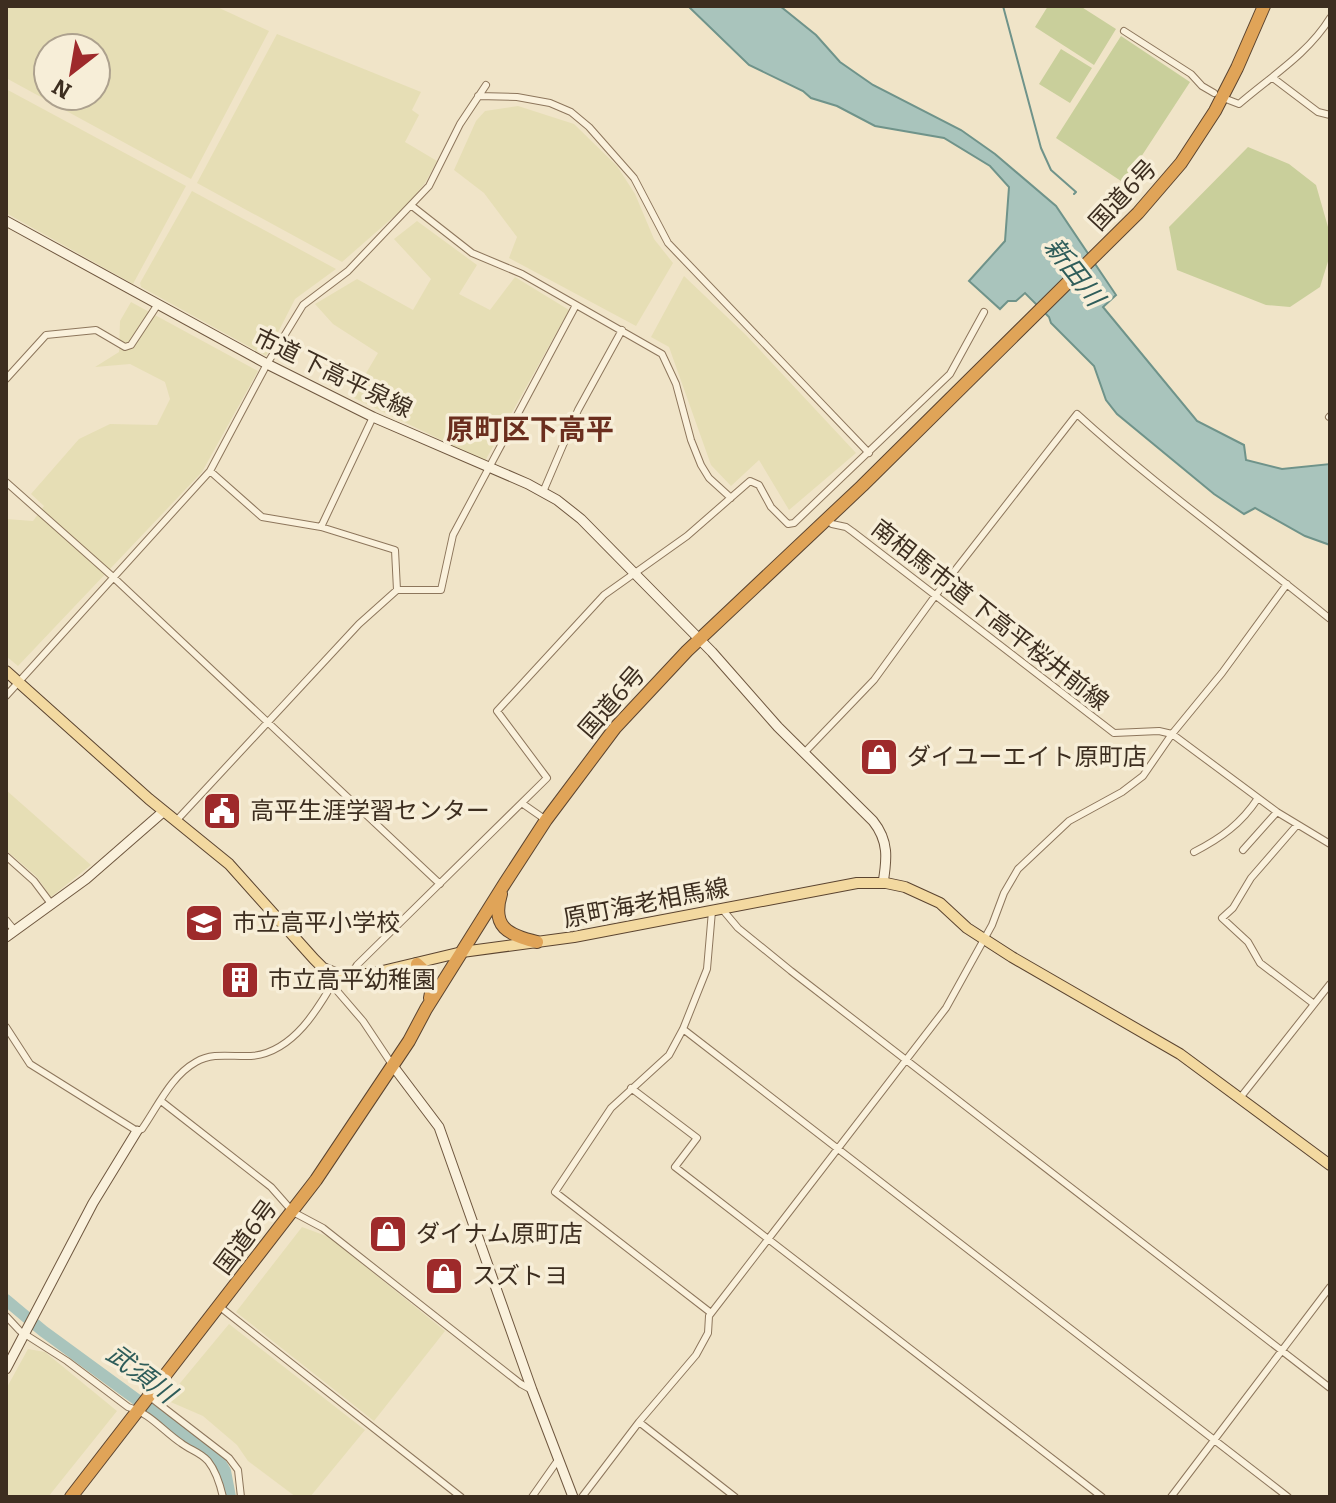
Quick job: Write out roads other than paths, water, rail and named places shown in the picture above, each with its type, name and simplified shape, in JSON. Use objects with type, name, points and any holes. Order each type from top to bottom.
[{"type":"highway","name":"国道6号","points":[[71,1497],[293,1212],[393,1066],[546,820],[615,728],[699,641],[862,486],[1152,198],[1191,148],[1223,95],[1264,6]]},
{"type":"highway","points":[[505,883],[498,909],[500,922],[510,934],[537,942]]},
{"type":"highway","points":[[417,964],[431,983],[426,1009]]},
{"type":"main road","name":"原町海老相馬線","points":[[6,671],[164,811],[229,864],[305,950],[323,968],[338,974],[350,976],[462,952],[537,942],[828,888],[883,883],[905,887],[927,896],[984,939],[1165,1045],[1330,1165]]},
{"type":"street","points":[[1226,99],[1239,104],[1273,78],[1321,32],[1330,18]]},
{"type":"street","points":[[1124,31],[1191,74],[1211,91]]},
{"type":"street","points":[[1273,78],[1318,112],[1330,115]]},
{"type":"street","points":[[6,696],[210,471],[267,364],[303,305],[348,271],[412,206],[435,178],[453,137],[486,85]]},
{"type":"street","points":[[478,96],[517,97],[550,103],[571,112],[589,127],[634,178],[668,243],[869,453]]},
{"type":"street","points":[[412,206],[472,253],[522,274],[664,356],[684,405],[691,440],[701,465],[709,478],[731,498]]},
{"type":"street","name":"市道 下高平泉線","points":[[6,221],[267,364],[373,417],[543,492],[581,519],[882,833],[887,849],[883,883]]},
{"type":"street","points":[[6,379],[46,335],[96,330],[125,347],[131,345],[158,304]]},
{"type":"street","points":[[176,821],[359,624],[397,590],[441,590],[453,535],[576,305]]},
{"type":"street","points":[[350,976],[357,965],[547,778],[497,711],[604,595],[687,536],[748,482],[754,481],[759,485],[771,507],[788,524],[815,509],[950,374],[984,312]]},
{"type":"street","points":[[543,492],[578,410],[622,330]]},
{"type":"street","points":[[804,753],[874,680],[935,596],[1077,414],[1151,479],[1330,619]]},
{"type":"street","points":[[321,527],[373,417]]},
{"type":"street","points":[[210,471],[262,517],[321,527],[395,550],[397,590]]},
{"type":"street","points":[[6,482],[113,577],[440,884]]},
{"type":"street","name":"南相馬市道 下高平桜井前線","points":[[832,524],[853,532],[1114,733],[1159,731],[1172,734]]},
{"type":"street","points":[[582,1497],[639,1422],[696,1355],[708,1333],[711,1313],[946,1008],[1018,869],[1069,821],[1138,780],[1287,584]]},
{"type":"street","points":[[1172,734],[1277,812],[1330,844]]},
{"type":"street","points":[[1194,852],[1222,838],[1241,821],[1258,798]]},
{"type":"street","points":[[523,804],[546,820]]},
{"type":"street","points":[[6,920],[11,934],[86,879],[164,811]]},
{"type":"street","points":[[1243,850],[1277,812]]},
{"type":"street","points":[[1297,825],[1251,878],[1233,908],[1222,918],[1248,942],[1260,963],[1314,1004]]},
{"type":"street","points":[[6,856],[34,881],[52,905]]},
{"type":"street","points":[[711,1313],[555,1192],[611,1108],[669,1055],[707,969],[717,910]]},
{"type":"street","points":[[717,910],[1330,1388]]},
{"type":"street","points":[[6,1369],[93,1203],[137,1131],[142,1129],[180,1073],[203,1058],[259,1055],[278,1049],[294,1037],[338,974]]},
{"type":"street","points":[[1240,1098],[1330,984]]},
{"type":"street","points":[[332,985],[363,1021],[439,1127],[573,1497]]},
{"type":"street","points":[[6,1027],[30,1064],[137,1131]]},
{"type":"street","points":[[683,1029],[1288,1497]]},
{"type":"street","points":[[631,1088],[697,1138],[675,1167],[1102,1497]]},
{"type":"street","points":[[161,1101],[271,1187],[293,1212],[323,1228],[532,1390]]},
{"type":"street","points":[[1171,1497],[1330,1287]]},
{"type":"street","points":[[220,1307],[461,1497]]},
{"type":"street","points":[[6,1316],[128,1407],[145,1404],[229,1458],[238,1470],[241,1497]]},
{"type":"street","points":[[145,1404],[181,1444],[207,1459],[223,1497]]},
{"type":"street","points":[[639,1422],[735,1497]]},
{"type":"street","points":[[532,1497],[558,1460]]},
{"type":"water","name":"新田川","points":[[688,6],[780,6],[816,35],[840,62],[873,85],[961,130],[995,154],[1056,206],[1116,295],[1103,307],[1197,421],[1244,445],[1246,460],[1282,469],[1330,464],[1330,545],[1305,536],[1255,508],[1244,514],[1214,494],[1117,414],[1106,400],[1094,366],[1025,293],[1016,301],[1008,301],[1000,309],[969,281],[1005,241],[1009,187],[990,166],[944,138],[875,126],[837,106],[811,98],[803,91],[749,65]]},
{"type":"waterway","points":[[1003,6],[1041,148],[1051,170],[1076,192],[1074,194]]},
{"type":"waterway","name":"武須川","points":[[6,1300],[43,1331],[218,1459],[225,1471],[230,1497]]},
{"type":"place","name":"ダイユーエイト原町店","points":[[879,757]]},
{"type":"place","name":"高平生涯学習センター","points":[[222,811]]},
{"type":"place","name":"市立高平小学校","points":[[204,923]]},
{"type":"place","name":"市立高平幼稚園","points":[[240,980]]},
{"type":"place","name":"ダイナム原町店","points":[[388,1234]]},
{"type":"place","name":"スズトヨ","points":[[444,1276]]},
{"type":"district","name":"原町区下高平","points":[[530,429]]}]
